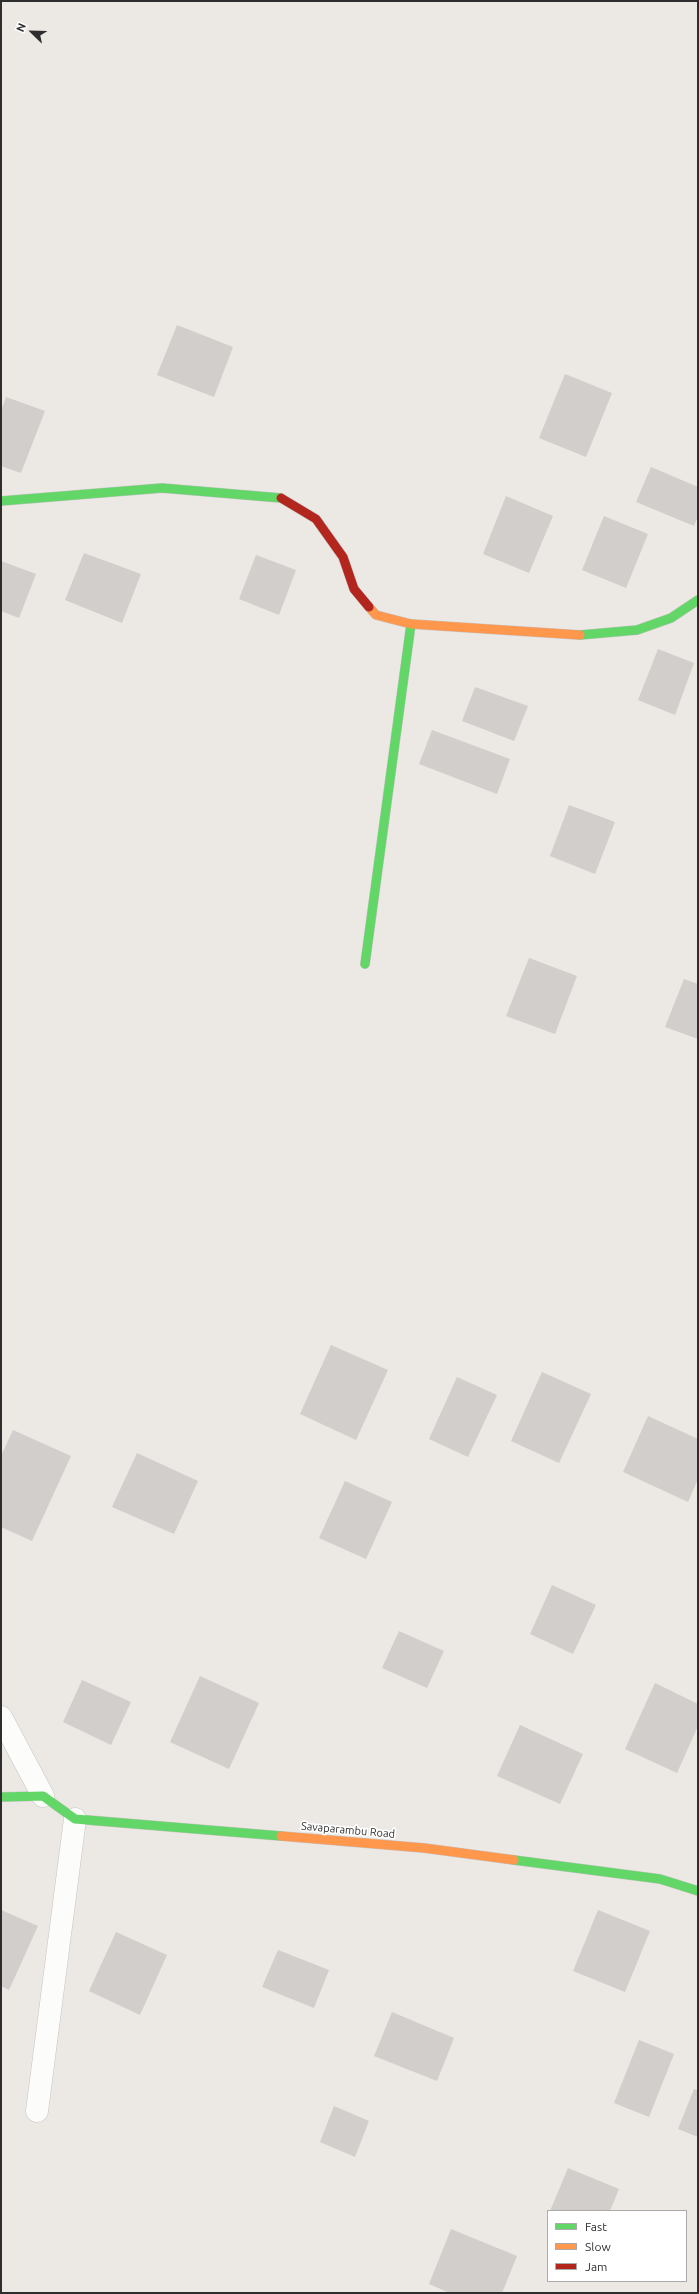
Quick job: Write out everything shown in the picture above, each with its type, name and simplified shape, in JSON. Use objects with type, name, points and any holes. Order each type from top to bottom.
[{"type":"street","points":[[1,501],[162,488],[281,498],[316,518],[343,557],[354,589],[376,615],[411,624],[580,635],[637,630],[671,618],[698,600]]},
{"type":"street","points":[[365,964],[411,624]]},
{"type":"street","points":[[1,1717],[43,1796],[75,1819],[37,2111]]},
{"type":"street","points":[[1,1797],[43,1796]]},
{"type":"street","name":"Savaparambu Road","points":[[75,1819],[424,1848],[660,1879],[698,1891]]},
{"type":"building","points":[[177,325],[233,347],[214,397],[157,375]]},
{"type":"building","points":[[565,374],[612,393],[586,457],[539,438]]},
{"type":"building","points":[[6,397],[45,411],[21,473],[1,466],[1,411]]},
{"type":"building","points":[[651,467],[698,487],[698,516],[694,526],[636,502]]},
{"type":"building","points":[[506,496],[553,516],[529,573],[483,554]]},
{"type":"building","points":[[604,516],[648,534],[626,588],[582,570]]},
{"type":"building","points":[[84,553],[141,574],[122,623],[65,600]]},
{"type":"building","points":[[256,555],[296,570],[279,615],[239,599]]},
{"type":"building","points":[[1,561],[36,574],[19,618],[1,611]]},
{"type":"building","points":[[658,649],[694,663],[675,715],[638,700]]},
{"type":"building","points":[[475,687],[528,706],[514,741],[462,721]]},
{"type":"building","points":[[432,730],[510,759],[497,794],[419,764]]},
{"type":"building","points":[[569,805],[615,822],[595,874],[550,856]]},
{"type":"building","points":[[529,958],[577,976],[555,1034],[506,1016]]},
{"type":"building","points":[[684,979],[698,984],[698,1039],[665,1027]]},
{"type":"building","points":[[331,1345],[388,1370],[356,1440],[300,1414]]},
{"type":"building","points":[[542,1372],[591,1394],[559,1463],[511,1441]]},
{"type":"building","points":[[457,1377],[497,1395],[468,1457],[429,1439]]},
{"type":"building","points":[[648,1416],[698,1439],[698,1479],[688,1502],[623,1472]]},
{"type":"building","points":[[13,1430],[71,1456],[32,1541],[1,1527],[1,1456]]},
{"type":"building","points":[[137,1453],[198,1481],[174,1534],[112,1507]]},
{"type":"building","points":[[345,1481],[392,1502],[366,1559],[319,1538]]},
{"type":"building","points":[[552,1585],[596,1605],[573,1654],[530,1634]]},
{"type":"building","points":[[399,1631],[444,1651],[427,1688],[382,1668]]},
{"type":"building","points":[[200,1676],[259,1703],[229,1769],[170,1742]]},
{"type":"building","points":[[82,1680],[131,1702],[111,1745],[63,1722]]},
{"type":"building","points":[[655,1683],[698,1704],[698,1726],[677,1773],[625,1749]]},
{"type":"building","points":[[520,1725],[583,1754],[560,1804],[497,1776]]},
{"type":"building","points":[[1,1910],[38,1926],[9,1990],[1,1986]]},
{"type":"building","points":[[598,1910],[650,1931],[625,1992],[573,1971]]},
{"type":"building","points":[[116,1932],[167,1955],[140,2015],[89,1991]]},
{"type":"building","points":[[278,1950],[329,1970],[314,2008],[262,1987]]},
{"type":"building","points":[[392,2012],[454,2038],[437,2081],[374,2056]]},
{"type":"building","points":[[639,2040],[674,2054],[649,2117],[614,2103]]},
{"type":"building","points":[[694,2089],[698,2090],[698,2137],[678,2129]]},
{"type":"building","points":[[334,2106],[369,2121],[355,2157],[320,2142]]},
{"type":"building","points":[[568,2168],[619,2189],[610,2210],[550,2210]]},
{"type":"building","points":[[451,2229],[517,2256],[502,2293],[450,2293],[429,2284]]},
{"type":"traffic: fast","points":[[1,501],[162,488],[281,498]]},
{"type":"traffic: fast","points":[[580,635],[637,630],[671,618],[698,600]]},
{"type":"traffic: fast","points":[[365,964],[411,624]]},
{"type":"traffic: fast","points":[[1,1797],[43,1796],[75,1819],[281,1836]]},
{"type":"traffic: fast","points":[[514,1860],[660,1879],[698,1891]]},
{"type":"traffic: slow","points":[[369,607],[376,615],[411,624],[580,635]]},
{"type":"traffic: slow","points":[[281,1836],[424,1848],[514,1860]]},
{"type":"traffic: jam","points":[[281,498],[316,519],[343,557],[354,589],[369,607]]}]
